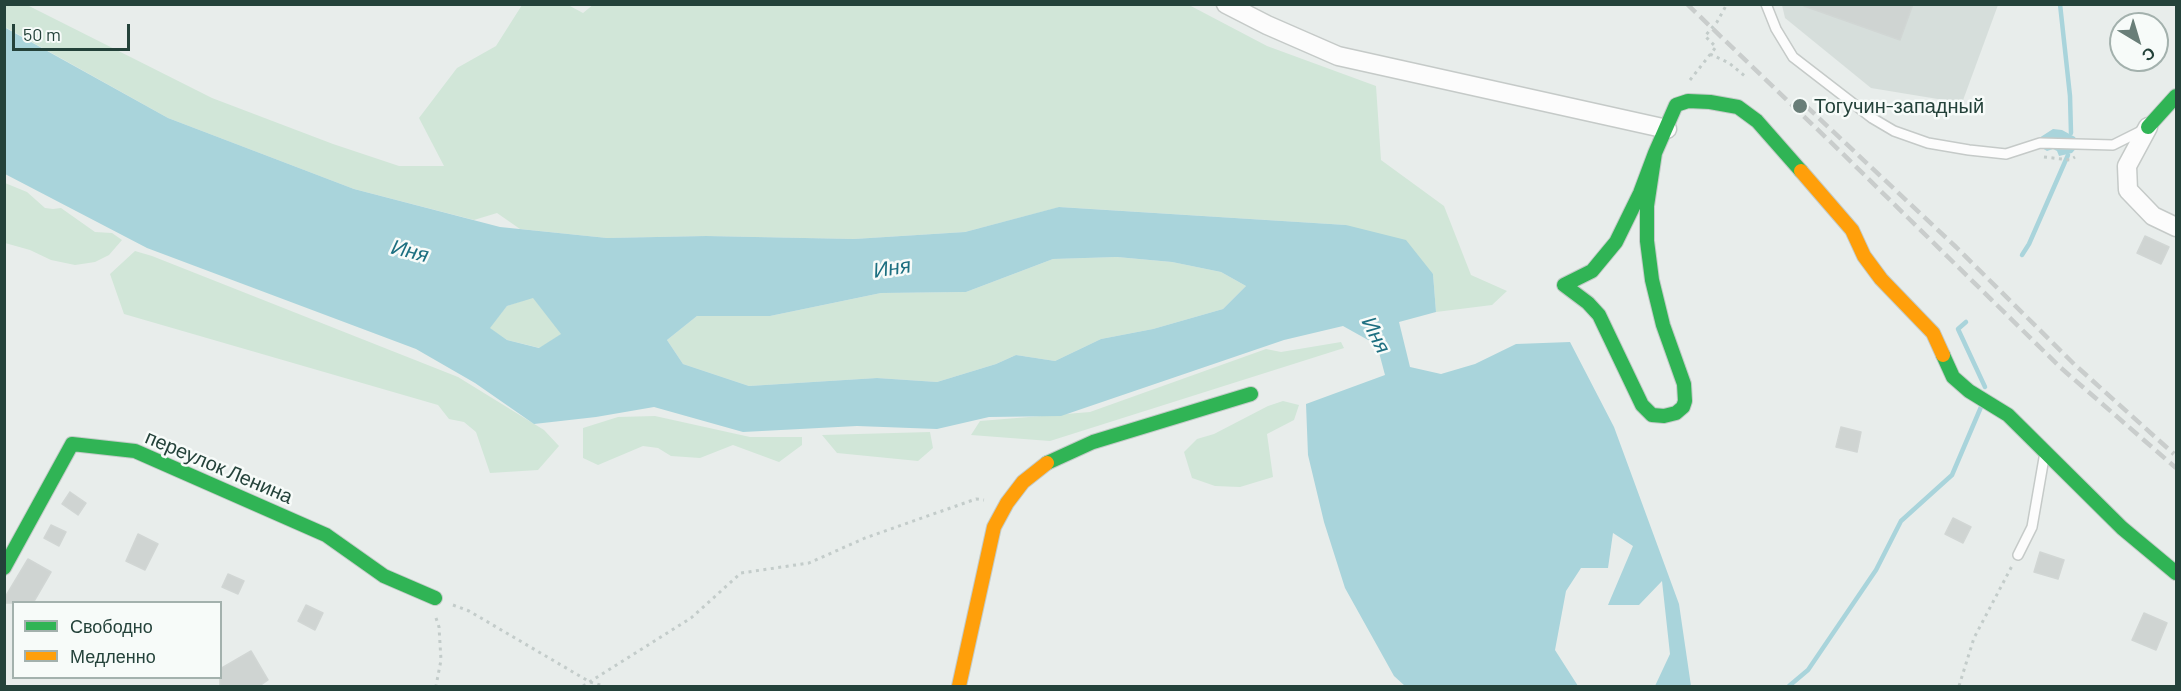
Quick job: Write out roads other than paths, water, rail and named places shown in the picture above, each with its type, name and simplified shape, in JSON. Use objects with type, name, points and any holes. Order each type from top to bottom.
[{"type":"street","points":[[1226,4],[1338,56],[1666,129]]},
{"type":"street","points":[[2176,96],[2148,127],[2127,166],[2128,190],[2153,216],[2176,226]]},
{"type":"street","points":[[1655,153],[1647,206],[1647,241],[1657,302],[1684,384],[1685,401],[1683,407],[1676,413],[1664,416],[1652,415],[1642,405],[1599,315],[1588,303],[1564,285],[1592,271],[1616,242],[1640,193],[1655,153],[1676,105],[1688,101],[1738,107],[1757,121],[1852,230],[1864,256],[1881,279],[1933,333],[1953,377],[1969,391],[2008,415],[2122,528],[2176,573]]},
{"type":"street","points":[[959,687],[994,527],[1007,503],[1023,482],[1058,457],[1093,442],[1251,394]]},
{"type":"street","name":"переулок Ленина","points":[[4,568],[72,444],[135,451],[326,535],[384,576],[431,596]]},
{"type":"lane","points":[[1766,4],[1776,29],[1793,57],[1872,118],[1894,131],[1928,143],[2006,154],[2040,143],[2113,145],[2148,127]]},
{"type":"lane","points":[[2018,555],[2032,527],[2045,453]]},
{"type":"water","name":"Иня","points":[[4,27],[168,118],[354,189],[500,227],[607,238],[706,236],[854,239],[965,232],[1059,207],[1346,225],[1406,240],[1433,274],[1436,312],[1399,322],[1410,367],[1441,374],[1475,364],[1516,344],[1570,342],[1614,427],[1679,604],[1691,686],[1655,686],[1670,654],[1662,581],[1639,605],[1608,605],[1633,546],[1613,533],[1608,568],[1581,568],[1566,591],[1555,650],[1578,686],[1405,686],[1394,676],[1345,588],[1324,522],[1308,455],[1306,404],[1385,375],[1377,345],[1343,326],[1284,340],[1061,416],[989,417],[937,429],[857,426],[743,432],[654,407],[534,424],[475,383],[416,349],[147,248],[5,174]],"holes":[[[1117,257],[1172,262],[1221,272],[1246,286],[1223,309],[1153,329],[1101,339],[1055,361],[1016,355],[996,364],[937,382],[877,378],[749,386],[683,364],[667,340],[697,316],[770,316],[881,293],[966,292],[1053,259]],[[533,298],[561,334],[539,348],[507,340],[490,328],[507,306]]]},
{"type":"water","points":[[2053,129],[2062,130],[2075,137],[2079,145],[2072,153],[2059,156],[2053,149],[2047,151],[2042,148],[2039,138]]},
{"type":"waterway","points":[[2060,4],[2070,96],[2071,133]]},
{"type":"waterway","points":[[2022,255],[2068,155]]},
{"type":"waterway","points":[[1966,322],[1958,329],[1985,387]]},
{"type":"waterway","points":[[1789,686],[1808,670],[1876,570],[1901,521],[1952,475],[1981,407]]},
{"type":"railway","points":[[1687,4],[2061,368],[2176,468]]},
{"type":"railway","points":[[1806,106],[1956,247],[2074,364],[2174,454]]},
{"type":"place","name":"Тогучин-западный","points":[[1800,106]]}]
